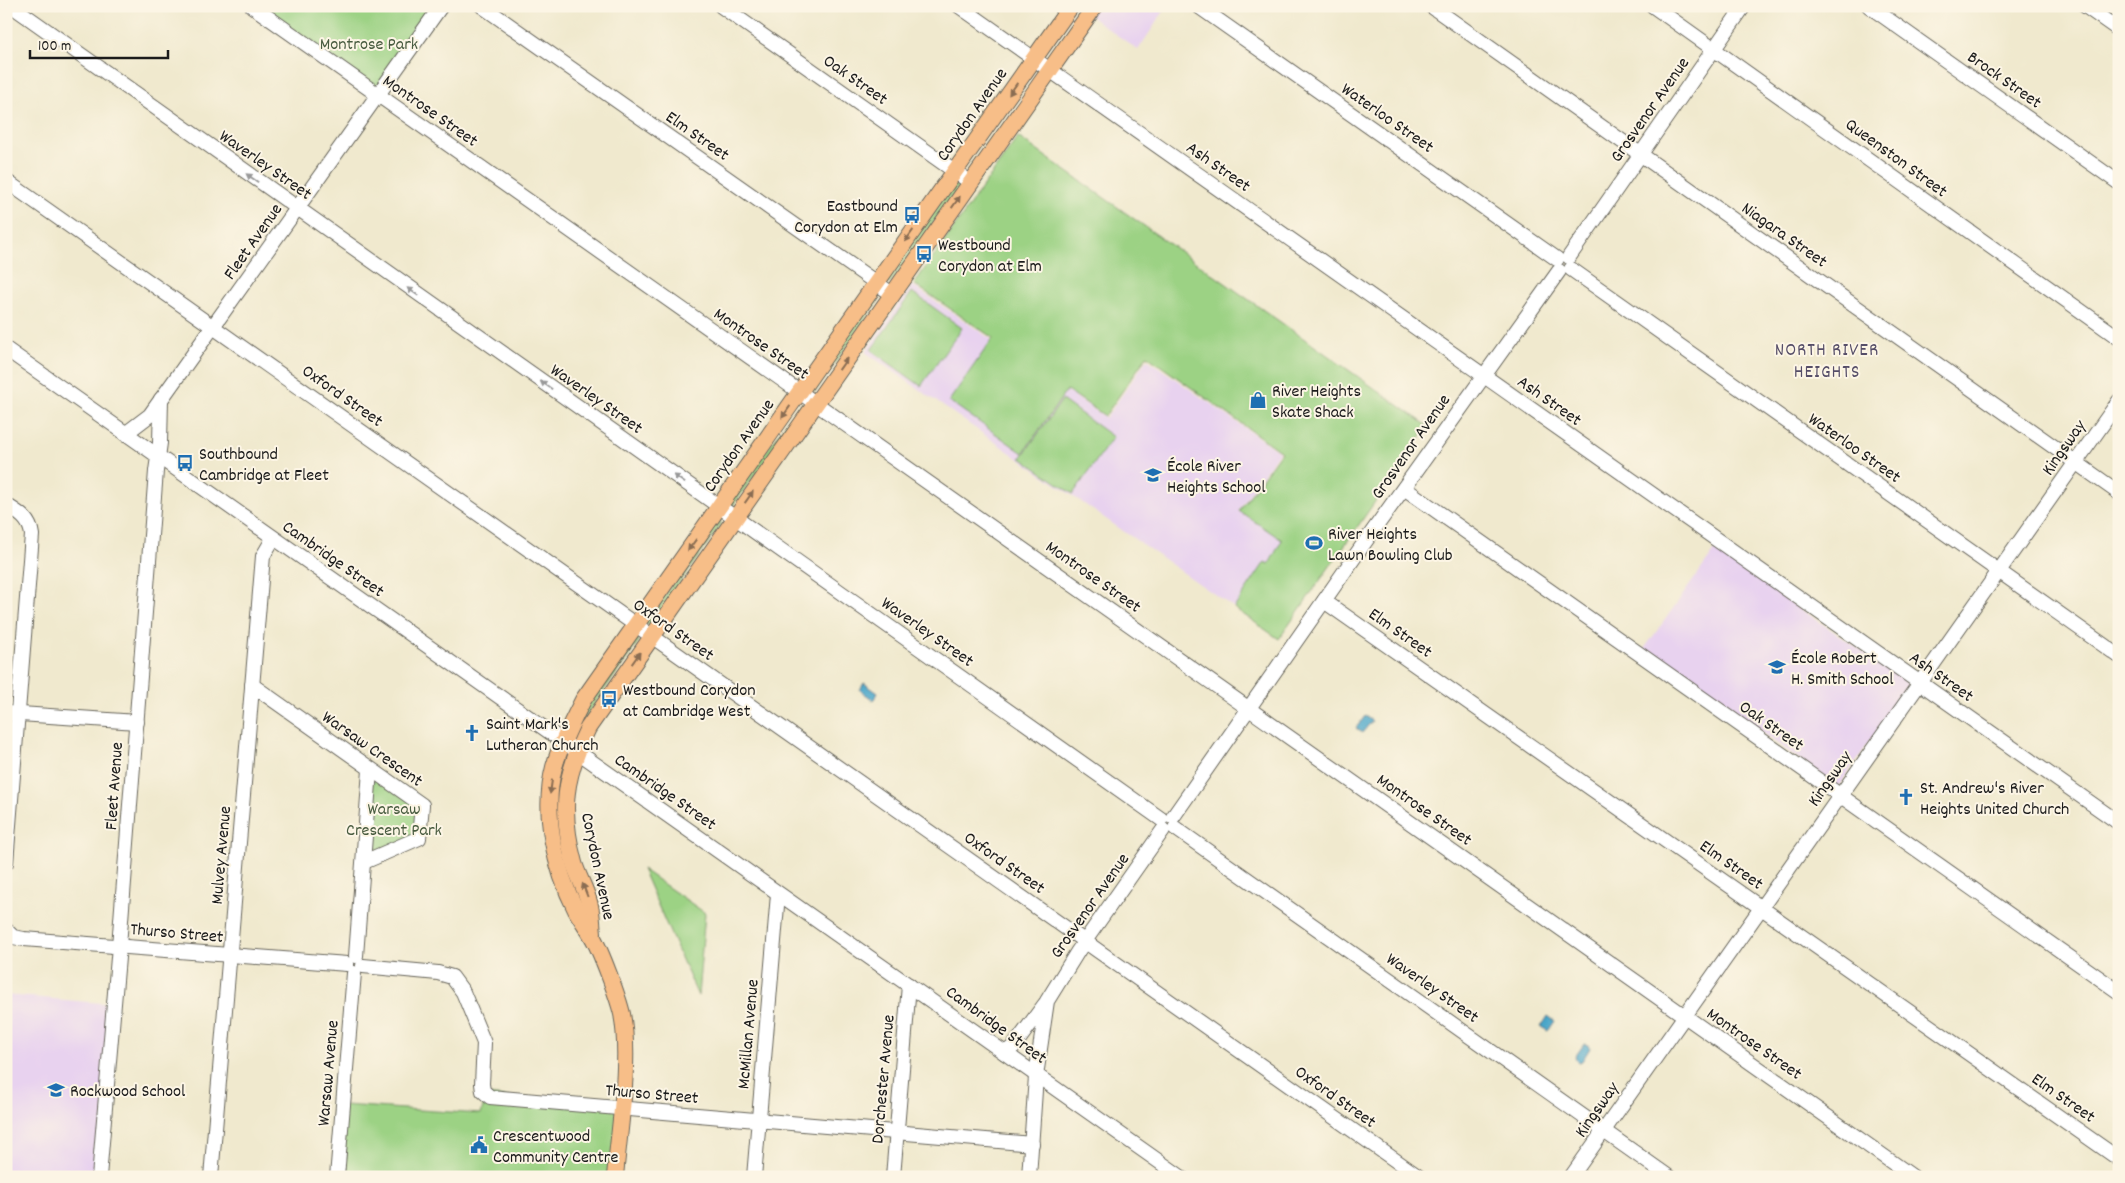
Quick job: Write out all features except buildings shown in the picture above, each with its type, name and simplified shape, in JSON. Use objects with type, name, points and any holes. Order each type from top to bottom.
[{"type":"main road","name":"Corydon Avenue","points":[[615,1177],[625,1068],[622,1014],[594,938],[576,910],[559,869],[550,819],[550,794],[554,768],[563,740],[583,700],[1071,6]]},
{"type":"main road","name":"Corydon Avenue","points":[[594,938],[590,905],[574,864],[565,818],[566,792],[576,750],[596,715],[651,636],[1095,6]]},
{"type":"street","name":"Waverley Street","points":[[12,6],[297,210],[1669,1177]]},
{"type":"street","name":"Montrose Street","points":[[252,6],[815,404],[1249,707],[1913,1177]]},
{"type":"street","name":"Fleet Avenue","points":[[125,434],[150,415],[441,6]]},
{"type":"street","name":"Elm Street","points":[[482,6],[892,294]]},
{"type":"street","name":"Oak Street","points":[[721,6],[970,182]]},
{"type":"street","name":"Ash Street","points":[[960,6],[1482,376],[2119,823]]},
{"type":"street","name":"Waterloo Street","points":[[1198,6],[2119,656]]},
{"type":"street","name":"Niagara Street","points":[[1430,6],[2119,493]]},
{"type":"street","name":"Queenston Street","points":[[1652,6],[2119,338]]},
{"type":"street","name":"Grosvenor Avenue","points":[[1004,1053],[1014,1046],[1047,1002],[1085,941],[1482,376],[1564,264],[1744,6]]},
{"type":"street","name":"Brock Street","points":[[1869,6],[2119,182]]},
{"type":"street","points":[[2085,6],[2119,30]]},
{"type":"street","name":"Oxford Street","points":[[6,181],[1419,1177]]},
{"type":"street","name":"Cambridge Street","points":[[6,349],[158,458],[563,740],[909,985],[1168,1172],[1181,1177]]},
{"type":"street","name":"Fleet Avenue","points":[[99,1177],[158,458],[161,399]]},
{"type":"street","name":"Kingsway","points":[[1571,1177],[2119,401]]},
{"type":"street","name":"Oak Street","points":[[1404,488],[2119,992]]},
{"type":"street","points":[[6,505],[28,521],[32,535],[12,713],[6,863]]},
{"type":"street","name":"Mulvey Avenue","points":[[211,1177],[263,556],[274,539]]},
{"type":"street","name":"Elm Street","points":[[1324,601],[2119,1159]]},
{"type":"street","name":"Warsaw Crescent","points":[[252,685],[422,805],[418,838],[364,862]]},
{"type":"street","points":[[12,713],[136,722]]},
{"type":"street","name":"Warsaw Avenue","points":[[338,1177],[370,770]]},
{"type":"street","name":"McMillan Avenue","points":[[754,1177],[778,894]]},
{"type":"street","name":"Thurso Street","points":[[6,930],[17,938],[355,965],[438,973],[452,977],[463,992],[484,1043],[482,1084],[486,1095],[495,1098],[1032,1144]]},
{"type":"street","name":"Dorchester Avenue","points":[[893,1177],[909,985]]},
{"type":"street","name":"Grosvenor Avenue","points":[[1029,1177],[1036,1076],[1047,1002]]},
{"type":"street","points":[[1035,1100],[1058,1091]]},
{"type":"shaded area","points":[[1095,6],[1167,6],[1138,50],[1089,15]]},
{"type":"shaded area","name":"École River Heights School","points":[[912,285],[1106,418],[1147,359],[1279,452],[1238,511],[1282,540],[1279,639],[865,352]]},
{"type":"shaded area","name":"École Robert H. Smith School","points":[[1715,550],[1910,684],[1838,787],[1644,649]]},
{"type":"shaded area","name":"Rockwood School","points":[[6,995],[113,1004],[99,1177],[6,1177]]},
{"type":"green space","name":"Montrose Park","points":[[252,6],[441,6],[378,95]]},
{"type":"green space","points":[[1018,137],[1428,426],[1279,639],[1234,608],[1265,562],[1269,564],[1282,540],[1239,511],[1281,452],[1147,356],[1105,416],[1067,390],[1023,453],[949,401],[993,338],[914,284]]},
{"type":"green space","points":[[954,182],[959,186],[891,283],[887,284],[886,278]]},
{"type":"green space","points":[[912,292],[962,328],[921,386],[871,350]]},
{"type":"green space","points":[[875,295],[879,300],[815,392],[809,392]]},
{"type":"green space","points":[[1062,400],[1113,437],[1073,494],[1021,458]]},
{"type":"green space","points":[[801,404],[802,409],[732,507],[727,503]]},
{"type":"green space","points":[[720,519],[721,525],[651,623],[647,625],[644,623]]},
{"type":"green space","points":[[636,636],[639,641],[576,730],[581,714]]},
{"type":"green space","name":"Warsaw Crescent Park","points":[[370,770],[422,805],[419,838],[364,862]]},
{"type":"green space","points":[[642,869],[705,913],[698,996]]},
{"type":"green space","name":"Crescentwood Community Centre","points":[[486,1095],[621,1109],[615,1177],[337,1177],[343,1105],[481,1114]]},
{"type":"water","points":[[864,683],[878,693],[873,700],[860,690]]},
{"type":"water","points":[[1365,716],[1372,721],[1362,733],[1356,728]]},
{"type":"water","points":[[1548,1016],[1555,1021],[1548,1031],[1541,1027]]},
{"type":"water","points":[[1584,1044],[1590,1048],[1582,1061],[1578,1062],[1575,1057]]},
{"type":"place","name":"Eastbound Corydon at Elm","points":[[912,215]]},
{"type":"place","name":"Westbound Corydon at Elm","points":[[924,254]]},
{"type":"place","name":"River Heights Skate Shack","points":[[1258,400]]},
{"type":"place","name":"Southbound Cambridge at Fleet","points":[[185,463]]},
{"type":"place","name":"École River Heights School","points":[[1153,475]]},
{"type":"place","name":"River Heights Lawn Bowling Club","points":[[1314,543]]},
{"type":"place","name":"École Robert H. Smith School","points":[[1777,667]]},
{"type":"place","name":"Westbound Corydon at Cambridge West","points":[[609,699]]},
{"type":"place","name":"Saint Mark's Lutheran Church","points":[[472,733]]},
{"type":"place","name":"St. Andrew's River Heights United Church","points":[[1906,797]]},
{"type":"place","name":"Rockwood School","points":[[56,1090]]},
{"type":"place","name":"Crescentwood Community Centre","points":[[479,1145]]},
{"type":"district","name":"NORTH RIVER HEIGHTS","points":[[1827,359]]}]
